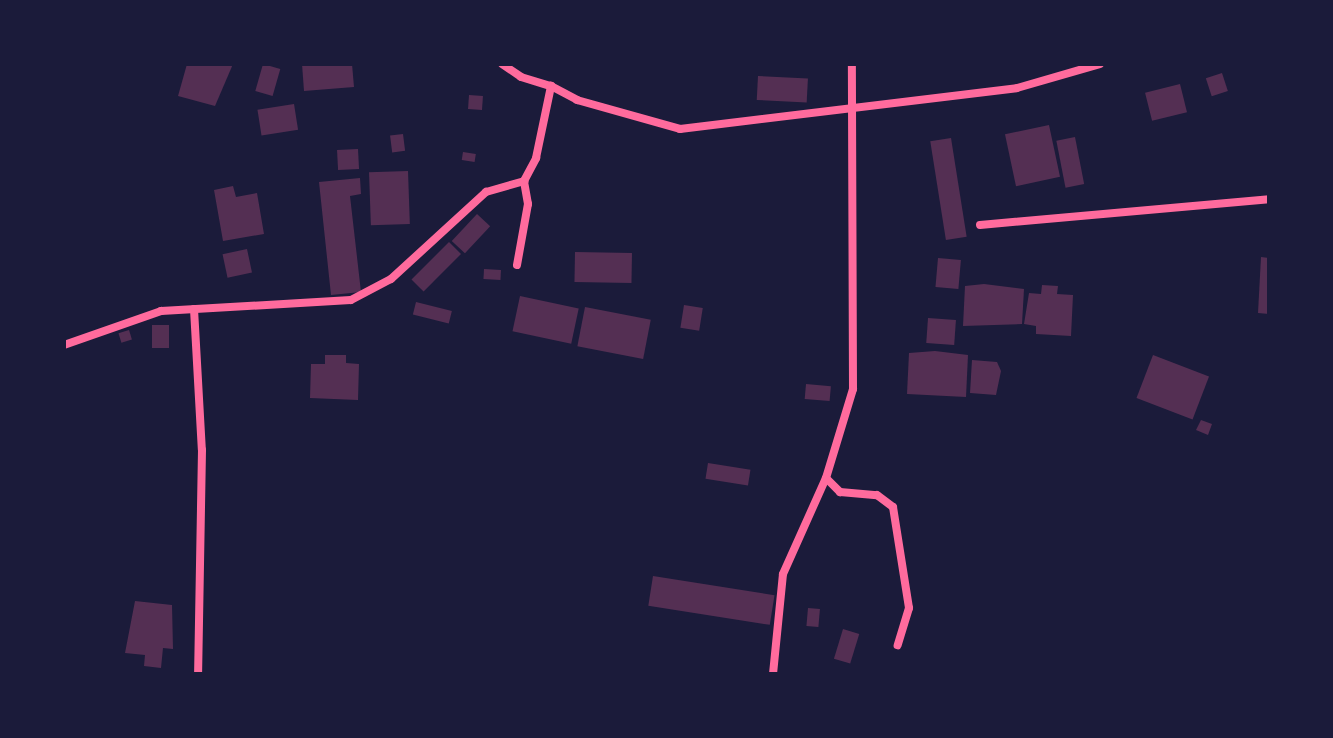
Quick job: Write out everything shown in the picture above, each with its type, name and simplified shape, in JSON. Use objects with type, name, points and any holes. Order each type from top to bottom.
[{"type":"street","points":[[502,64],[521,77],[551,86],[577,100],[680,129],[1043,84],[1100,64]]},
{"type":"street","points":[[773,674],[783,574],[826,478],[855,369],[852,64]]},
{"type":"street","points":[[517,265],[528,204],[524,181],[536,158],[551,86]]},
{"type":"street","points":[[64,345],[161,311],[351,300],[391,279],[486,192],[524,181]]},
{"type":"street","points":[[980,225],[1269,199]]},
{"type":"street","points":[[194,309],[202,450],[198,674]]},
{"type":"street","points":[[826,478],[840,492],[877,495],[893,507],[909,608],[898,645]]},
{"type":"building","points":[[187,64],[233,64],[215,106],[178,96]]},
{"type":"building","points":[[263,64],[280,69],[273,96],[255,91]]},
{"type":"building","points":[[302,64],[352,64],[354,87],[304,91]]},
{"type":"building","points":[[1222,73],[1228,91],[1212,96],[1206,78]]},
{"type":"building","points":[[758,76],[808,79],[807,103],[757,100]]},
{"type":"building","points":[[1180,84],[1187,112],[1152,121],[1145,93]]},
{"type":"building","points":[[469,95],[483,96],[482,110],[468,109]]},
{"type":"building","points":[[294,104],[298,130],[262,135],[257,110]]},
{"type":"building","points":[[1049,125],[1060,177],[1016,186],[1005,134]]},
{"type":"building","points":[[403,134],[405,151],[392,152],[390,136]]},
{"type":"building","points":[[1075,137],[1084,184],[1066,188],[1056,141]]},
{"type":"building","points":[[951,138],[967,237],[946,240],[930,141]]},
{"type":"building","points":[[358,149],[359,169],[338,170],[337,150]]},
{"type":"building","points":[[463,152],[476,154],[475,162],[462,160]]},
{"type":"building","points":[[408,171],[410,224],[371,225],[369,172]]},
{"type":"building","points":[[360,178],[361,194],[350,196],[361,292],[331,295],[319,182]]},
{"type":"building","points":[[233,186],[236,197],[257,193],[264,234],[223,241],[214,190]]},
{"type":"building","points":[[477,214],[490,226],[465,253],[452,241]]},
{"type":"building","points":[[449,242],[461,254],[424,291],[412,279]]},
{"type":"building","points":[[247,249],[252,272],[228,278],[223,254]]},
{"type":"building","points":[[575,252],[632,253],[631,283],[574,282]]},
{"type":"building","points":[[1261,257],[1269,258],[1269,314],[1258,313]]},
{"type":"building","points":[[938,258],[961,260],[958,289],[935,287]]},
{"type":"building","points":[[484,269],[501,270],[500,280],[483,279]]},
{"type":"building","points":[[984,284],[1024,289],[1022,324],[963,326],[965,286]]},
{"type":"building","points":[[1042,285],[1058,286],[1057,294],[1073,295],[1071,336],[1036,334],[1036,326],[1024,324],[1029,293],[1041,294]]},
{"type":"building","points":[[520,296],[579,308],[571,344],[513,331]]},
{"type":"building","points":[[416,302],[452,311],[449,324],[413,315]]},
{"type":"building","points":[[684,305],[703,308],[699,331],[680,328]]},
{"type":"building","points":[[585,307],[651,320],[643,359],[577,346]]},
{"type":"building","points":[[928,318],[956,320],[954,345],[926,343]]},
{"type":"building","points":[[152,325],[169,325],[169,348],[152,348]]},
{"type":"building","points":[[129,330],[132,340],[121,343],[118,333]]},
{"type":"building","points":[[935,351],[968,355],[966,397],[907,394],[909,353]]},
{"type":"building","points":[[325,355],[346,355],[346,363],[359,364],[358,400],[310,398],[311,364],[325,364]]},
{"type":"building","points":[[1153,355],[1209,377],[1193,419],[1137,398]]},
{"type":"building","points":[[972,360],[997,362],[1001,371],[996,395],[970,393]]},
{"type":"building","points":[[806,384],[831,386],[830,401],[805,399]]},
{"type":"building","points":[[1201,420],[1212,424],[1208,435],[1196,430]]},
{"type":"building","points":[[708,463],[750,470],[748,486],[705,479]]},
{"type":"building","points":[[653,576],[774,595],[770,625],[648,606]]},
{"type":"building","points":[[135,601],[172,605],[173,649],[163,648],[161,668],[144,666],[145,655],[125,653]]},
{"type":"building","points":[[808,608],[820,609],[818,627],[806,626]]},
{"type":"building","points":[[843,629],[859,634],[850,664],[834,659]]}]
